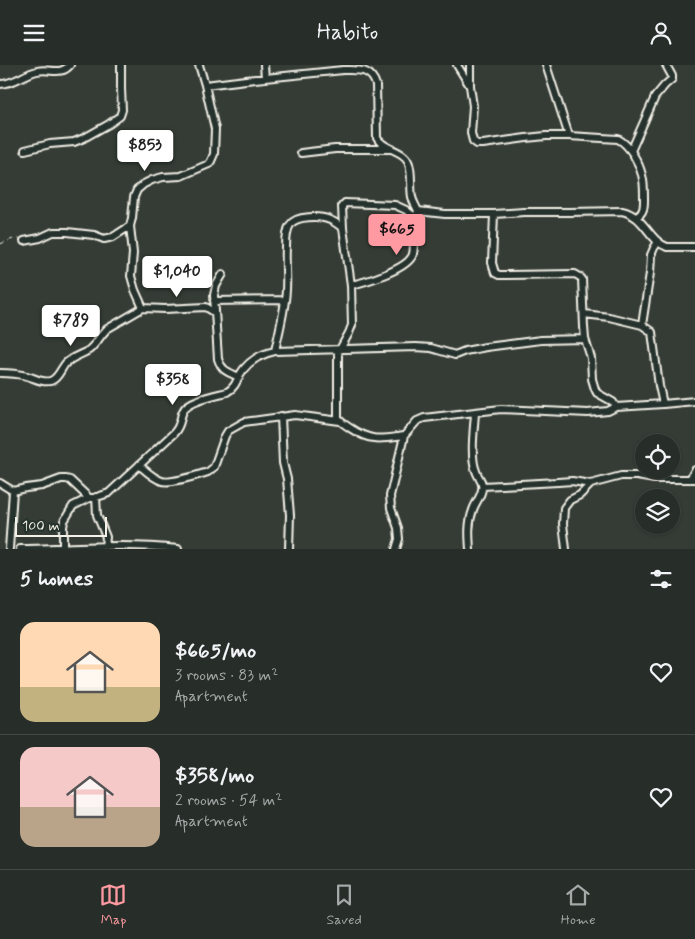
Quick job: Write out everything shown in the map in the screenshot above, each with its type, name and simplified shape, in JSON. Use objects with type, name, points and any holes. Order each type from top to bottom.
[{"type":"street","points":[[0,84],[11,82],[37,71],[64,71],[70,65]]},
{"type":"street","points":[[25,151],[50,144],[74,142],[109,124],[120,116],[122,110],[120,89],[121,65]]},
{"type":"street","points":[[143,308],[134,290],[131,276],[133,253],[130,226],[134,197],[137,190],[144,184],[156,179],[181,176],[208,165],[214,154],[214,129],[199,65]]},
{"type":"street","points":[[264,65],[265,78]]},
{"type":"street","points":[[457,65],[470,86]]},
{"type":"street","points":[[470,65],[470,86],[473,105],[471,138],[473,141],[477,144],[483,144],[536,137],[569,136],[618,139],[624,142],[642,174],[643,212],[636,217]]},
{"type":"street","points":[[546,65],[569,136]]},
{"type":"street","points":[[630,151],[656,97],[672,79],[666,65]]},
{"type":"street","points":[[205,85],[343,70],[358,70],[374,77],[376,85],[377,138],[406,157],[409,162],[412,197],[418,211],[413,228],[413,251],[410,259],[375,279],[351,285]]},
{"type":"street","points":[[301,153],[335,149],[393,149]]},
{"type":"street","points":[[340,421],[337,415],[337,357],[352,325],[351,285],[342,228],[342,207],[345,203],[395,205],[406,210],[416,218]]},
{"type":"street","points":[[418,211],[445,214],[494,214],[614,210],[628,212],[636,217],[658,242],[664,246],[695,247]]},
{"type":"street","points":[[494,214],[492,263],[495,273],[499,275],[578,275],[582,279],[585,339],[591,358],[592,379],[597,393],[616,407]]},
{"type":"street","points":[[275,351],[285,300],[285,251],[290,225],[304,218],[323,218],[332,220],[342,228]]},
{"type":"street","points":[[24,241],[40,238],[52,232],[94,235],[104,239],[113,237],[130,226]]},
{"type":"street","points":[[642,325],[651,255],[658,242]]},
{"type":"street","points":[[223,274],[216,286],[214,301],[218,359],[220,366],[239,377]]},
{"type":"street","points":[[214,301],[285,300]]},
{"type":"street","points":[[0,373],[27,376],[41,381],[51,381],[55,379],[66,362],[90,349],[107,329],[143,308],[206,307],[214,312]]},
{"type":"street","points":[[584,314],[610,317],[642,325],[652,332],[663,404]]},
{"type":"street","points":[[63,547],[64,521],[73,506],[92,497],[109,493],[174,433],[180,425],[186,406],[227,392],[236,385],[244,369],[262,355],[275,351],[416,347],[431,348],[455,355],[486,347],[541,340],[585,339]]},
{"type":"street","points":[[396,549],[399,539],[398,528],[391,508],[390,496],[404,436],[418,421],[424,418],[501,409],[588,413],[608,411],[616,407],[695,401]]},
{"type":"street","points":[[470,549],[469,525],[483,486],[474,464],[475,413]]},
{"type":"street","points":[[139,465],[163,482],[208,472],[214,467],[228,431],[244,423],[282,416],[294,415],[340,421],[369,438],[378,439],[404,436]]},
{"type":"street","points":[[282,416],[283,463],[287,479],[289,507],[289,549]]},
{"type":"street","points":[[566,549],[563,524],[564,508],[570,500],[580,495],[591,485],[621,476],[654,479],[693,479],[695,470]]},
{"type":"street","points":[[0,483],[13,491],[42,486],[57,479],[66,479],[92,497],[107,540],[105,547]]},
{"type":"street","points":[[483,486],[565,481],[591,485]]},
{"type":"street","points":[[10,549],[13,491]]},
{"type":"street","points":[[20,549],[63,547],[178,549]]},
{"type":"path","points":[[0,244],[12,239],[24,241]]}]
